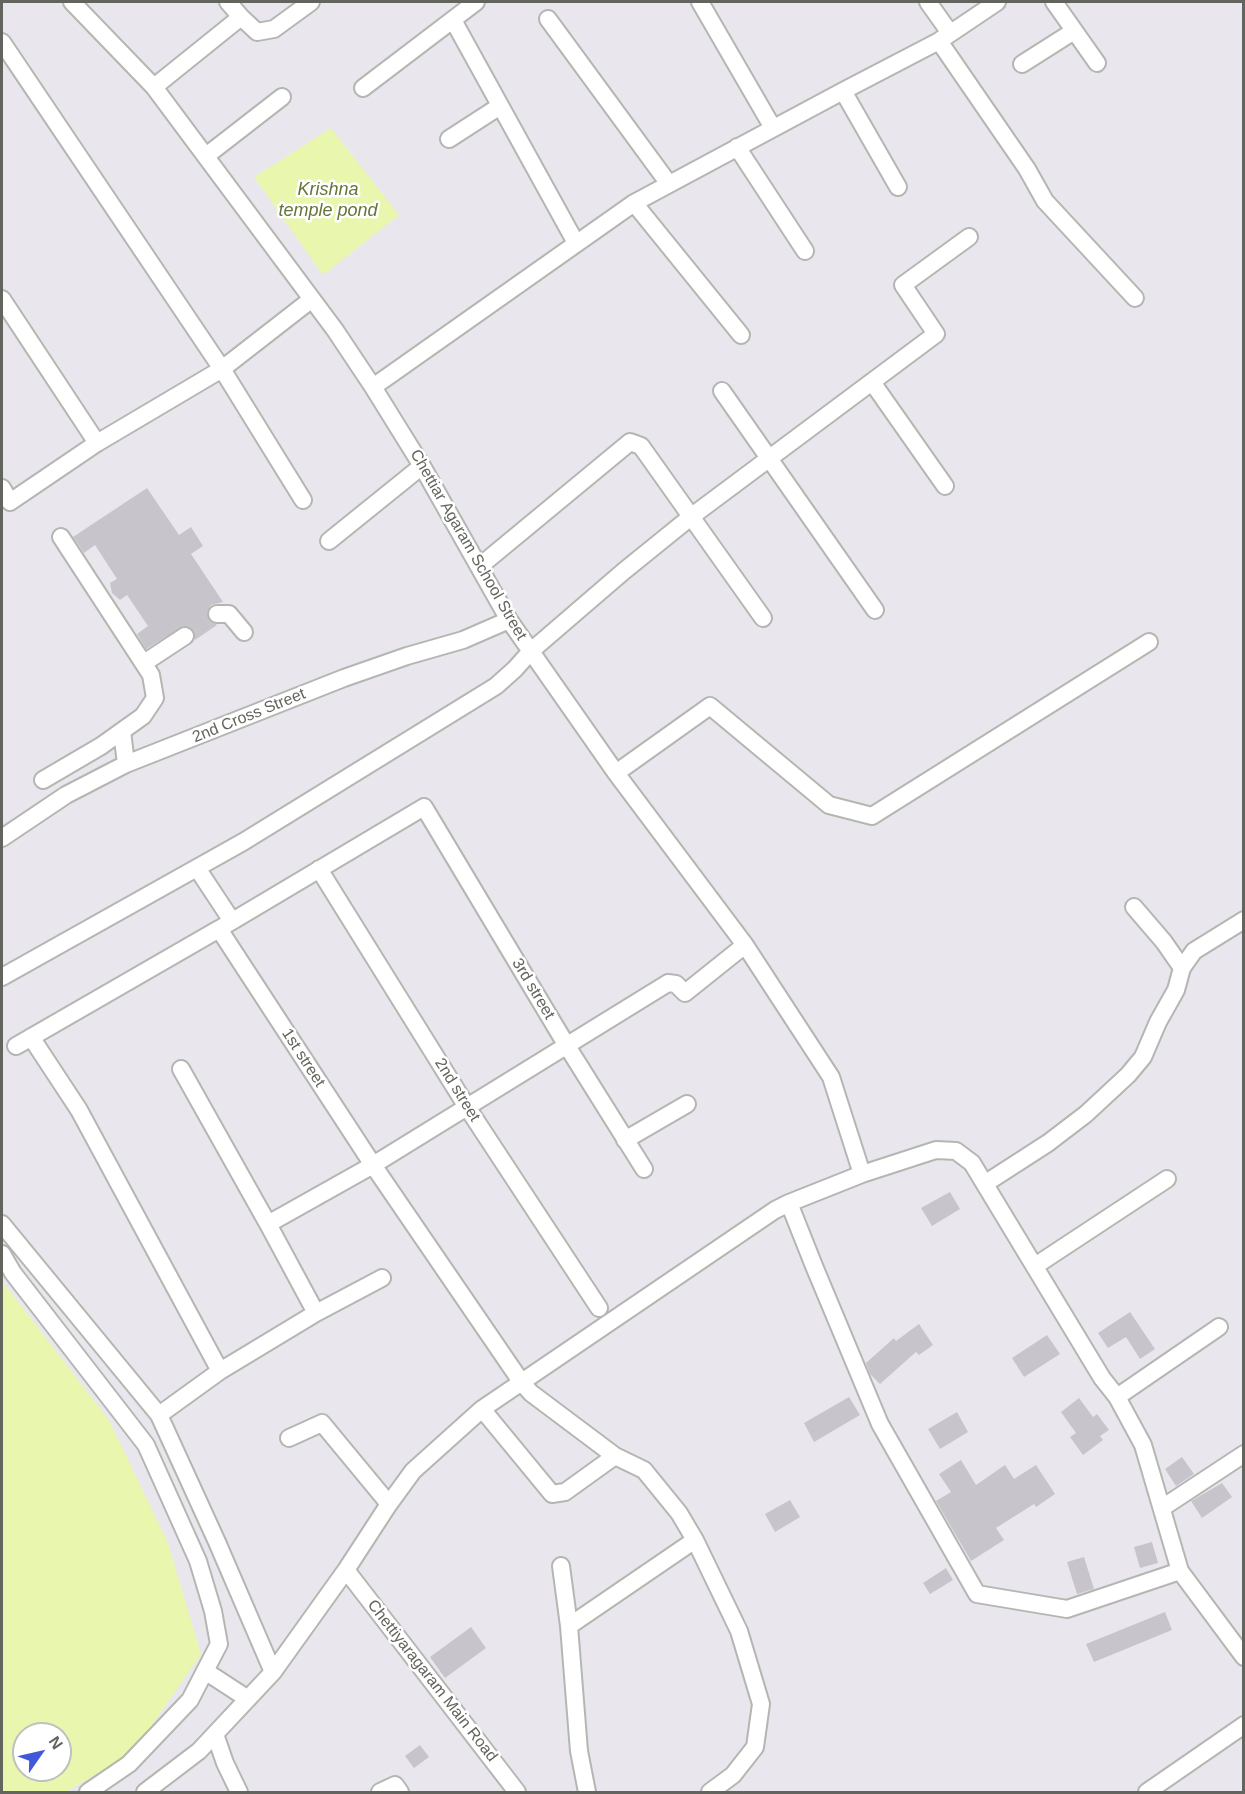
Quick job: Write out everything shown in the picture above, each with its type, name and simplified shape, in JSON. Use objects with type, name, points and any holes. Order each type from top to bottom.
[{"type":"street","name":"Chettiar Agaram School Street","points":[[72,2],[154,87],[312,299],[373,387],[422,466],[509,620],[616,773],[745,945],[831,1077],[862,1174]]},
{"type":"street","points":[[228,2],[258,32],[274,29],[311,2]]},
{"type":"street","points":[[363,88],[476,2]]},
{"type":"street","points":[[700,2],[773,128]]},
{"type":"street","points":[[928,2],[945,37],[1045,201],[1136,298]]},
{"type":"street","points":[[373,387],[634,202],[945,37],[998,2]]},
{"type":"street","points":[[1054,2],[1097,63]]},
{"type":"street","points":[[154,87],[242,17]]},
{"type":"street","points":[[548,19],[669,184]]},
{"type":"street","points":[[453,20],[576,243]]},
{"type":"street","points":[[1022,64],[1074,31]]},
{"type":"street","points":[[2,42],[222,369],[303,500]]},
{"type":"street","points":[[843,91],[898,187]]},
{"type":"street","points":[[206,156],[282,97]]},
{"type":"street","points":[[449,139],[500,106]]},
{"type":"street","points":[[737,147],[804,251]]},
{"type":"street","points":[[634,202],[741,335]]},
{"type":"street","points":[[2,977],[243,842],[496,686],[531,651],[692,516],[936,334],[903,285],[969,237]]},
{"type":"street","points":[[2,299],[97,443]]},
{"type":"street","points":[[2,488],[10,502],[97,443],[222,369],[312,299]]},
{"type":"street","points":[[872,382],[945,486]]},
{"type":"street","points":[[722,391],[875,610]]},
{"type":"street","points":[[480,566],[630,442],[641,446],[763,618]]},
{"type":"street","points":[[329,541],[422,466]]},
{"type":"street","points":[[43,780],[101,746],[143,716],[155,698],[151,675],[144,663],[61,537]]},
{"type":"street","points":[[217,614],[229,614],[244,632]]},
{"type":"street","name":"2nd Cross Street","points":[[2,838],[66,795],[126,764],[344,678],[463,640],[509,620]]},
{"type":"street","points":[[144,663],[185,636]]},
{"type":"street","points":[[616,773],[710,706],[829,805],[872,816],[1149,642]]},
{"type":"street","points":[[122,730],[126,764]]},
{"type":"street","name":"3rd street","points":[[319,869],[424,807],[567,1046],[644,1169]]},
{"type":"street","name":"1st street","points":[[197,868],[226,925],[373,1165],[522,1383],[531,1393],[615,1456],[644,1470],[679,1513],[695,1540],[739,1631],[761,1704],[754,1746],[733,1775],[710,1792]]},
{"type":"street","points":[[16,1046],[319,869]]},
{"type":"street","name":"2nd street","points":[[319,869],[467,1107],[599,1308]]},
{"type":"street","points":[[1134,907],[1164,942],[1182,968]]},
{"type":"street","points":[[986,1183],[1048,1143],[1086,1114],[1128,1075],[1143,1057],[1158,1022],[1176,990],[1182,968],[1194,951],[1244,920]]},
{"type":"street","points":[[268,1224],[373,1165],[668,983],[676,984],[684,993],[745,945]]},
{"type":"street","points":[[31,1037],[79,1110],[220,1371]]},
{"type":"street","points":[[181,1069],[316,1313]]},
{"type":"street","points":[[626,1140],[687,1104]]},
{"type":"street","points":[[145,1792],[199,1751],[273,1672],[413,1471],[482,1409],[776,1210],[862,1174],[936,1150],[956,1150],[972,1163],[986,1183],[1143,1444],[1180,1571],[1244,1657]]},
{"type":"street","points":[[1035,1266],[1167,1179]]},
{"type":"street","points":[[789,1203],[880,1424],[977,1594],[1067,1609],[1180,1571]]},
{"type":"street","points":[[2,1224],[159,1415],[273,1672]]},
{"type":"street","points":[[2,1254],[13,1273],[146,1445],[198,1561],[213,1611],[219,1644],[190,1700],[129,1764],[88,1792]]},
{"type":"street","points":[[159,1415],[220,1371],[316,1313],[382,1278]]},
{"type":"street","points":[[1116,1397],[1219,1327]]},
{"type":"street","points":[[482,1409],[552,1494],[565,1492],[615,1456]]},
{"type":"street","points":[[289,1438],[322,1423],[389,1504]]},
{"type":"street","points":[[1162,1508],[1244,1454]]},
{"type":"street","points":[[570,1626],[695,1540]]},
{"type":"street","points":[[561,1566],[570,1626],[579,1751],[587,1792]]},
{"type":"street","name":"Chettiyaragaram Main Road","points":[[346,1570],[518,1792]]},
{"type":"street","points":[[206,1671],[248,1699]]},
{"type":"street","points":[[1147,1792],[1244,1725]]},
{"type":"street","points":[[215,1734],[239,1792]]},
{"type":"street","points":[[380,1792],[395,1785],[400,1792]]},
{"type":"water","name":"Krishna temple pond","points":[[331,128],[399,215],[323,275],[254,177]]},
{"type":"water","points":[[2,1281],[109,1420],[168,1543],[201,1654],[134,1751],[66,1792],[2,1792]]},
{"type":"building","points":[[147,488],[179,535],[191,527],[203,546],[191,554],[223,602],[211,605],[207,613],[208,620],[217,625],[195,640],[193,630],[189,626],[184,626],[146,649],[137,634],[148,626],[127,595],[120,600],[112,593],[110,583],[117,579],[95,545],[84,553],[73,537]]},
{"type":"building","points":[[950,1192],[960,1209],[932,1226],[921,1208]]},
{"type":"building","points":[[1130,1312],[1155,1349],[1140,1359],[1126,1337],[1108,1348],[1098,1333]]},
{"type":"building","points":[[919,1324],[933,1345],[919,1355],[916,1352],[880,1384],[870,1374],[866,1363],[894,1338],[896,1341]]},
{"type":"building","points":[[1047,1335],[1060,1354],[1024,1377],[1012,1358]]},
{"type":"building","points":[[849,1397],[860,1415],[814,1442],[804,1423]]},
{"type":"building","points":[[1079,1398],[1093,1417],[1097,1414],[1109,1430],[1100,1436],[1103,1440],[1083,1455],[1070,1437],[1076,1433],[1061,1412]]},
{"type":"building","points":[[957,1412],[968,1432],[940,1449],[928,1429]]},
{"type":"building","points":[[1182,1457],[1194,1474],[1176,1486],[1165,1469]]},
{"type":"building","points":[[961,1460],[976,1485],[1005,1465],[1014,1479],[1036,1465],[1055,1494],[1036,1507],[1034,1504],[996,1528],[1004,1540],[971,1561],[936,1501],[951,1492],[939,1474]]},
{"type":"building","points":[[1222,1483],[1232,1497],[1202,1518],[1191,1501]]},
{"type":"building","points":[[790,1500],[800,1517],[775,1532],[765,1514]]},
{"type":"building","points":[[1152,1542],[1158,1563],[1140,1568],[1134,1547]]},
{"type":"building","points":[[1084,1557],[1094,1589],[1077,1594],[1067,1562]]},
{"type":"building","points":[[946,1568],[953,1580],[930,1594],[923,1583]]},
{"type":"building","points":[[1165,1612],[1172,1630],[1094,1662],[1086,1644]]},
{"type":"building","points":[[471,1627],[486,1648],[445,1678],[430,1657]]},
{"type":"building","points":[[420,1745],[429,1757],[414,1768],[405,1756]]},
{"type":"tunnel","points":[[185,636],[217,614]]}]
